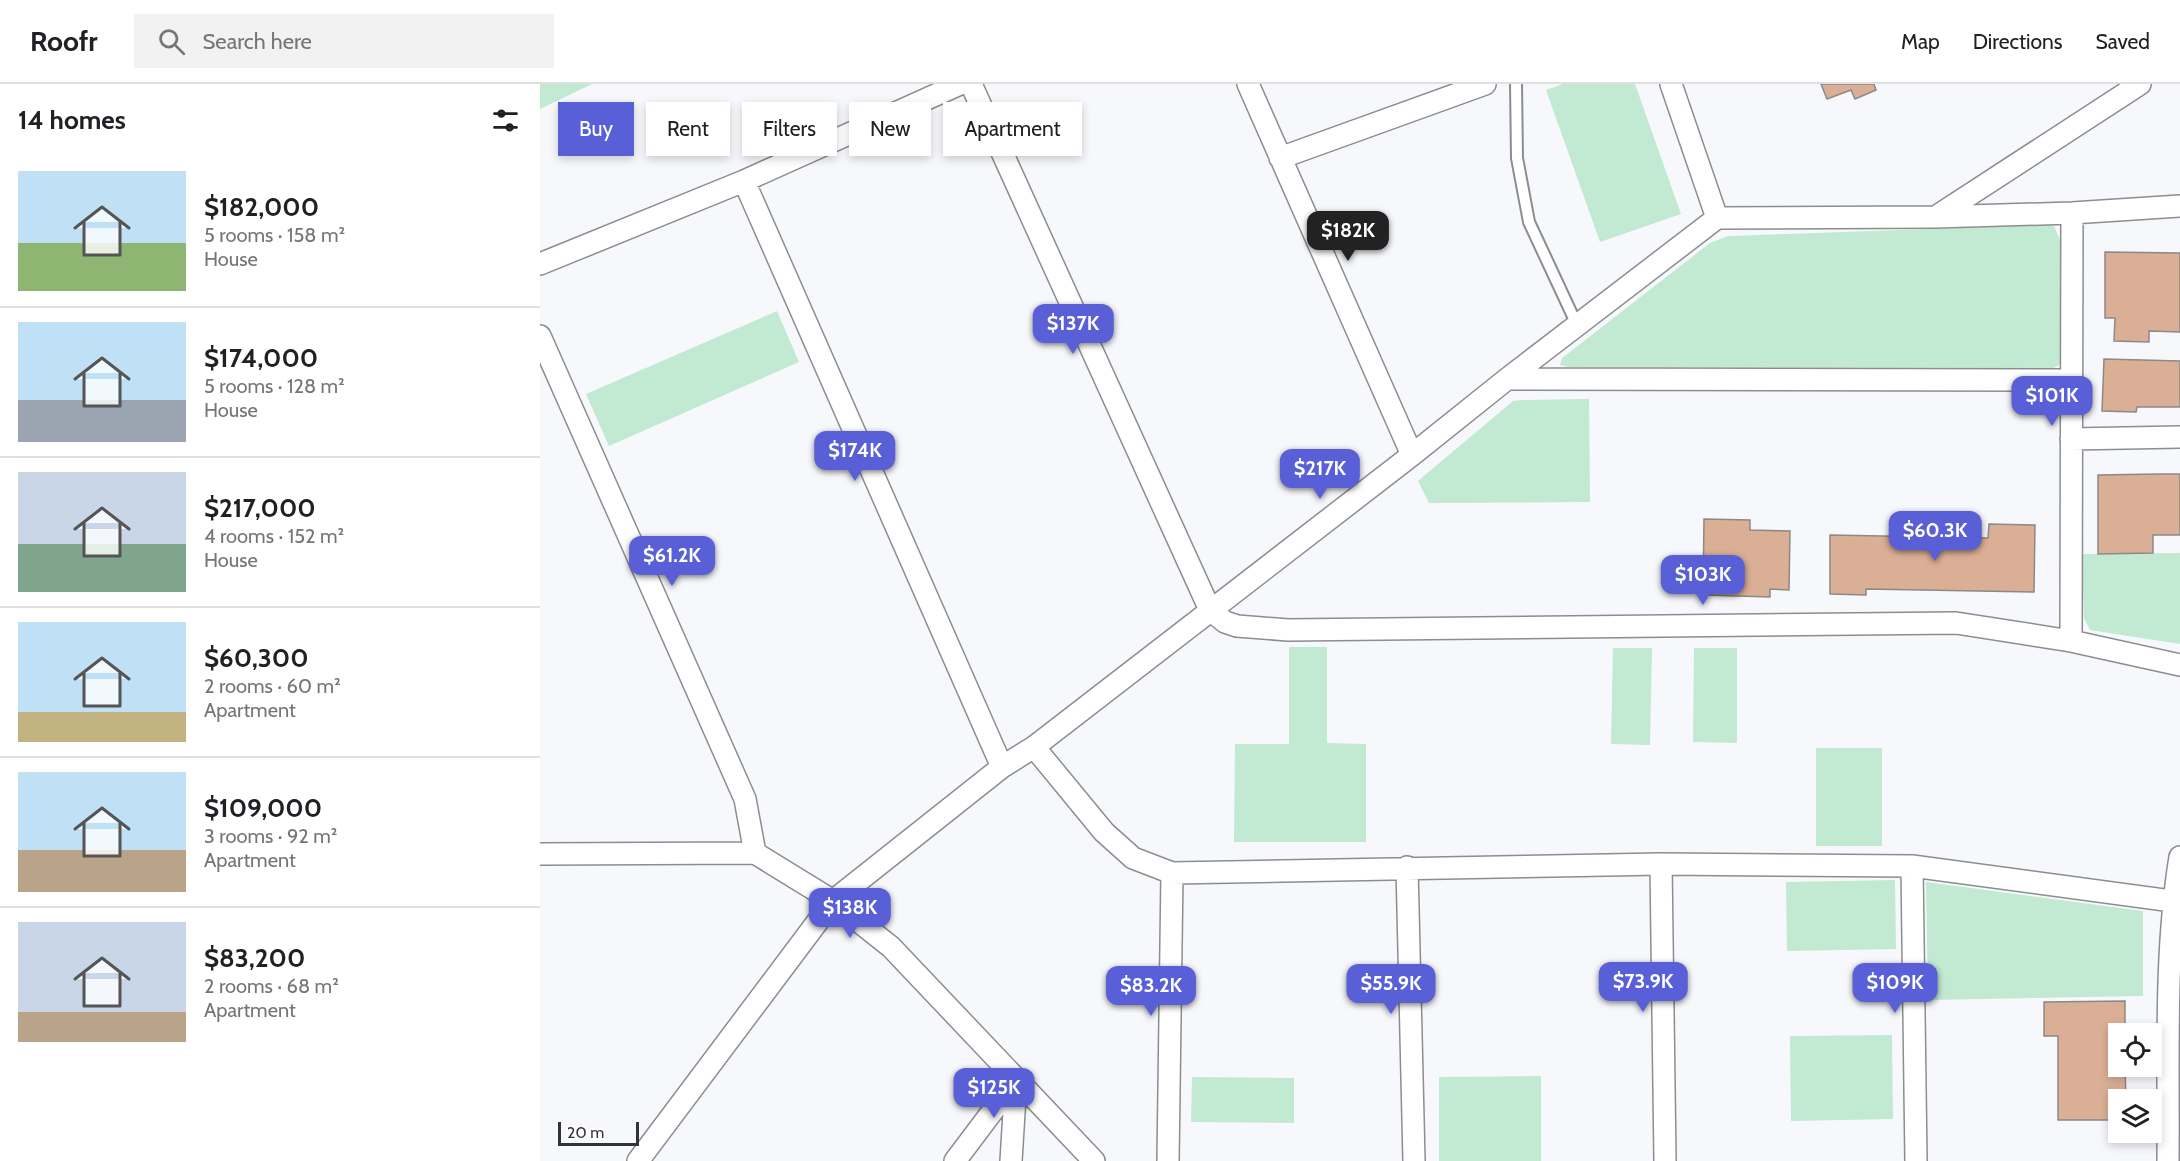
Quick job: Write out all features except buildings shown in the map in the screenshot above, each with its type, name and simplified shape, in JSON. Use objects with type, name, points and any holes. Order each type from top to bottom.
[{"type":"street","points":[[540,264],[744,181],[960,84]]},
{"type":"street","points":[[971,84],[1210,610],[1225,622],[1270,629],[1956,623],[2071,641],[2180,665]]},
{"type":"street","points":[[1248,84],[1412,455]]},
{"type":"street","points":[[1280,158],[1485,84]]},
{"type":"street","points":[[1671,84],[1717,218]]},
{"type":"street","points":[[1935,217],[2140,84]]},
{"type":"street","points":[[744,181],[1002,767]]},
{"type":"street","points":[[638,1161],[833,901],[1002,767],[1034,747],[1717,218],[1935,217],[2072,213],[2180,206]]},
{"type":"street","points":[[2071,641],[2072,213]]},
{"type":"street","points":[[540,336],[745,799],[755,853]]},
{"type":"street","points":[[1507,379],[2071,380]]},
{"type":"street","points":[[2071,439],[2180,437]]},
{"type":"street","points":[[1034,747],[1104,832],[1133,858],[1172,873],[1660,864],[1912,866],[2176,902]]},
{"type":"street","points":[[542,861],[755,853],[833,901],[891,947],[1094,1161]]},
{"type":"street","points":[[2168,1161],[2169,1003],[2180,857]]},
{"type":"street","points":[[1660,864],[1665,1161]]},
{"type":"street","points":[[1912,866],[1916,1161]]},
{"type":"street","points":[[1407,867],[1414,1161]]},
{"type":"street","points":[[1168,1161],[1172,873]]},
{"type":"street","points":[[955,1161],[1016,1080]]},
{"type":"street","points":[[1011,1161],[1016,1080]]},
{"type":"lane","points":[[1516,84],[1516,158],[1529,222],[1577,325]]},
{"type":"green space","points":[[540,84],[592,84],[540,109]]},
{"type":"green space","points":[[1563,84],[1635,84],[1681,214],[1600,242],[1546,90]]},
{"type":"green space","points":[[2054,226],[2060,240],[2063,350],[2060,364],[2053,368],[1568,367],[1560,365],[1562,358],[1710,243],[1728,236]]},
{"type":"green space","points":[[777,311],[799,362],[609,446],[586,394]]},
{"type":"green space","points":[[1589,399],[1590,502],[1429,503],[1418,481],[1513,401]]},
{"type":"green space","points":[[2180,553],[2180,644],[2090,630],[2084,618],[2082,554]]},
{"type":"green space","points":[[1289,647],[1327,647],[1327,743],[1366,744],[1366,842],[1234,842],[1235,744],[1289,744]]},
{"type":"green space","points":[[1613,648],[1652,648],[1650,745],[1611,744]]},
{"type":"green space","points":[[1694,648],[1737,648],[1737,743],[1693,742]]},
{"type":"green space","points":[[1816,748],[1882,748],[1882,846],[1816,846]]},
{"type":"green space","points":[[1895,880],[1896,949],[1787,951],[1786,882]]},
{"type":"green space","points":[[1926,882],[2143,911],[2143,996],[1928,1000]]},
{"type":"green space","points":[[1892,1035],[1893,1119],[1791,1121],[1790,1036]]},
{"type":"green space","points":[[1541,1076],[1541,1161],[1439,1161],[1439,1077]]},
{"type":"green space","points":[[1192,1077],[1294,1078],[1294,1123],[1191,1122]]}]
